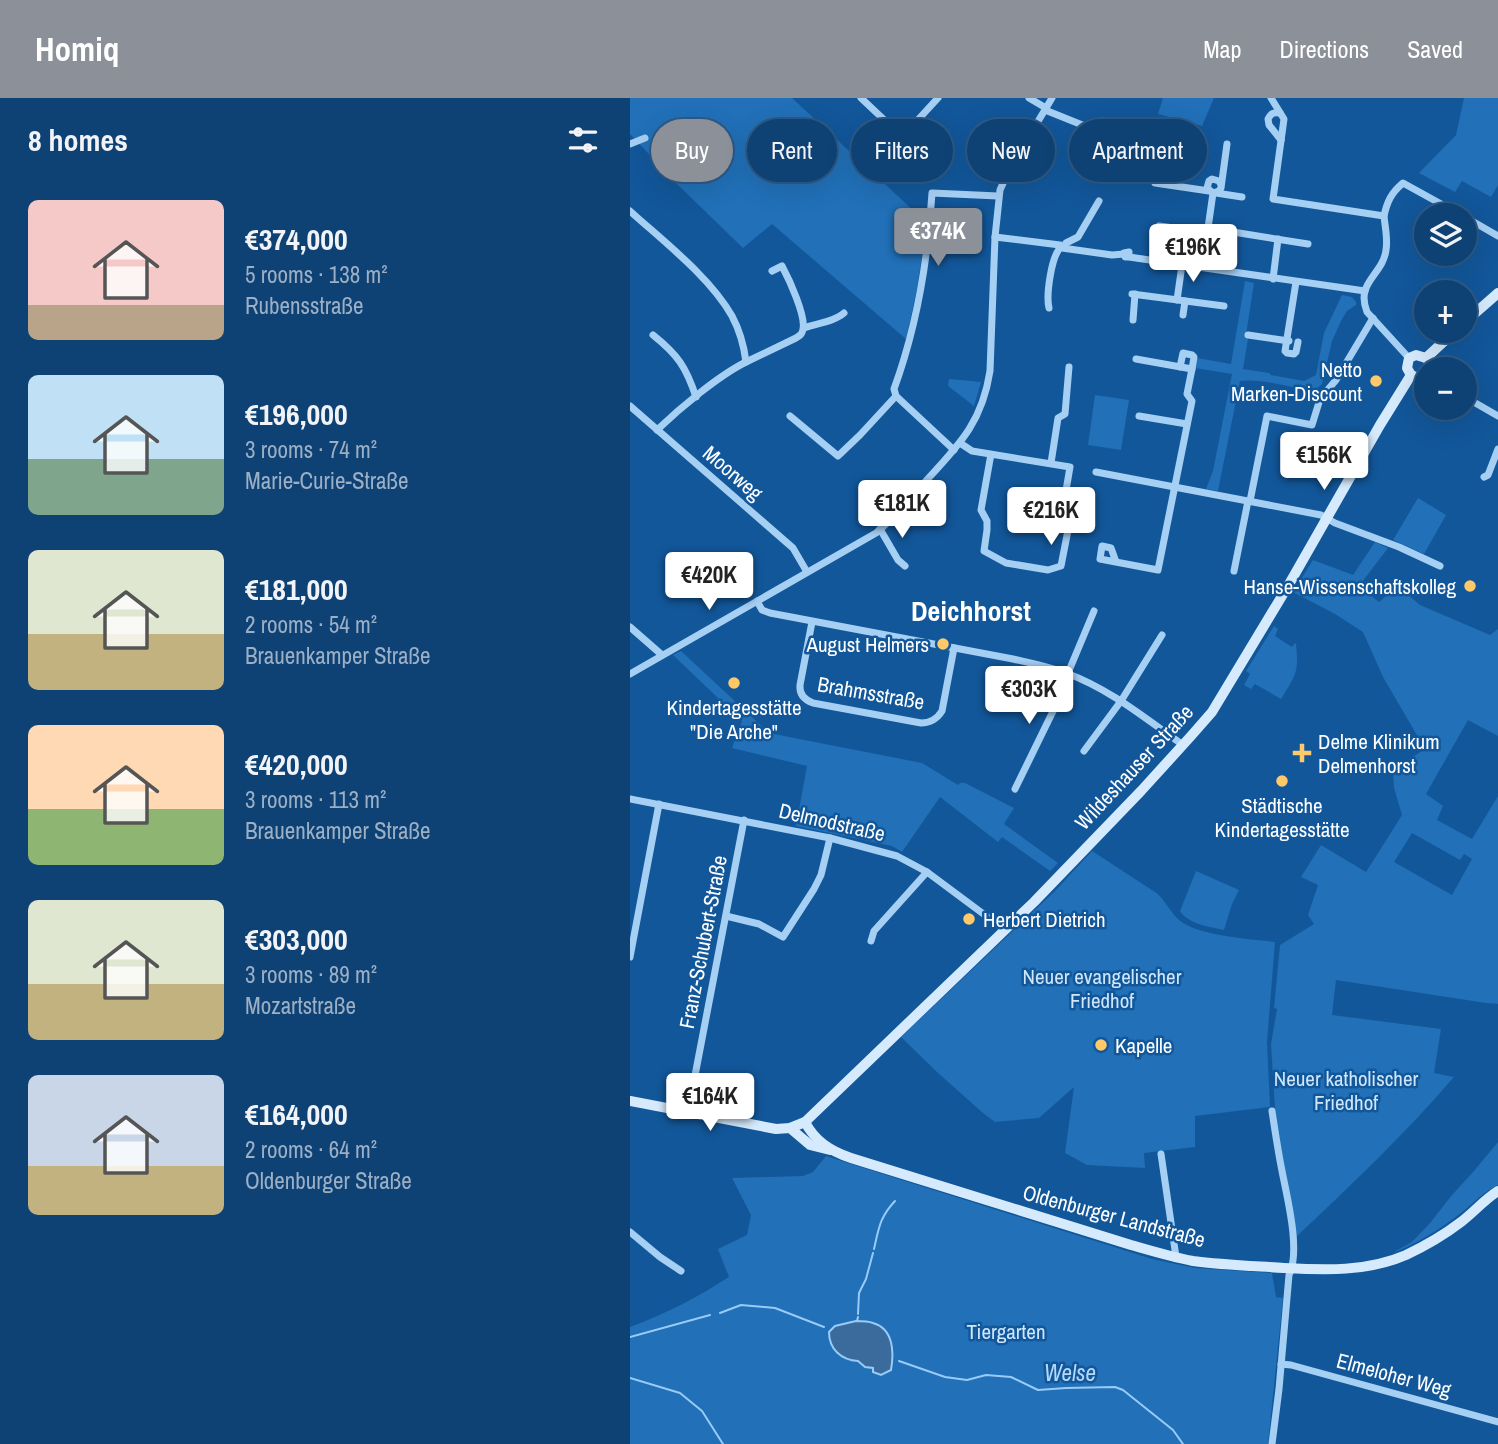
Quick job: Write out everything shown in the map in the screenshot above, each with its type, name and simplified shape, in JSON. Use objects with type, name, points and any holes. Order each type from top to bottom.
[{"type":"main road","points":[[1477,311],[1498,293]]},
{"type":"main road","points":[[1427,357],[1442,343]]},
{"type":"main road","points":[[1414,377],[1407,368],[1409,358],[1416,355],[1423,357]]},
{"type":"main road","name":"Wildeshauser Straße","points":[[805,1122],[1005,930],[1134,799],[1212,712],[1411,376]]},
{"type":"main road","points":[[630,1101],[763,1128],[790,1128],[805,1122]]},
{"type":"main road","name":"Oldenburger Landstraße","points":[[805,1122],[811,1133],[830,1150],[851,1158],[1131,1245],[1176,1257],[1223,1264],[1293,1268],[1373,1266],[1432,1241],[1460,1223],[1498,1191]]},
{"type":"main road","points":[[790,1128],[810,1145],[830,1150]]},
{"type":"street","points":[[861,98],[884,119]]},
{"type":"street","points":[[917,119],[938,98]]},
{"type":"street","points":[[1029,98],[1045,109],[1069,119]]},
{"type":"street","points":[[630,674],[880,529],[960,443],[976,418],[987,389],[998,197],[1009,170],[1052,98]]},
{"type":"street","points":[[1271,98],[1284,119],[1273,199],[1384,216]]},
{"type":"street","points":[[1280,113],[1274,113],[1268,119],[1269,125],[1282,141]]},
{"type":"street","points":[[630,144],[645,138]]},
{"type":"street","points":[[1213,192],[1219,191],[1221,185],[1227,144]]},
{"type":"street","points":[[1195,267],[1200,235],[1206,230],[1213,192],[1207,184],[1212,179],[1219,181],[1221,185]]},
{"type":"street","points":[[1155,183],[1242,197]]},
{"type":"street","points":[[1409,358],[1367,312],[1364,304],[1365,291],[1387,251],[1384,216],[1394,191],[1403,183],[1439,203]]},
{"type":"street","points":[[954,450],[896,396],[894,389],[908,346],[920,294],[932,193],[998,197]]},
{"type":"street","points":[[1049,308],[1047,302],[1055,252],[1078,237],[1099,201]]},
{"type":"street","points":[[630,211],[702,278],[724,304],[739,332],[746,362]]},
{"type":"street","points":[[1477,224],[1498,236]]},
{"type":"street","points":[[1159,226],[1308,244]]},
{"type":"street","points":[[995,237],[1365,291]]},
{"type":"street","points":[[1273,279],[1278,239]]},
{"type":"street","points":[[1182,265],[1183,315]]},
{"type":"street","points":[[657,430],[735,368],[801,334],[804,328],[791,282],[782,266],[772,271]]},
{"type":"street","points":[[1248,335],[1287,341],[1300,343],[1296,352],[1294,354],[1285,351],[1287,341],[1296,282]]},
{"type":"street","points":[[1133,320],[1133,294],[1224,306]]},
{"type":"street","points":[[804,328],[833,320],[844,313]]},
{"type":"street","points":[[1234,571],[1267,416],[1312,425],[1320,399],[1336,380],[1373,318]]},
{"type":"street","points":[[653,335],[681,362],[696,397]]},
{"type":"street","points":[[1116,562],[1158,570],[1192,401],[1187,394],[1194,357],[1183,353],[1180,367]]},
{"type":"street","points":[[1136,359],[1192,369]]},
{"type":"street","points":[[1051,463],[1058,418],[1065,414],[1069,366]]},
{"type":"street","points":[[790,416],[838,456],[896,396]]},
{"type":"street","points":[[1477,404],[1498,416]]},
{"type":"street","name":"Moorweg","points":[[630,406],[793,548],[807,572]]},
{"type":"street","points":[[1139,416],[1187,424]]},
{"type":"street","points":[[960,443],[972,451],[1051,463],[1070,467],[1064,502],[1070,520],[1061,566],[1048,570],[1006,563],[984,551],[987,521],[981,510],[991,454]]},
{"type":"street","points":[[1484,477],[1488,475],[1498,449]]},
{"type":"street","points":[[1096,472],[1321,515],[1440,566]]},
{"type":"street","points":[[880,529],[898,560],[905,566]]},
{"type":"street","points":[[757,601],[762,610],[770,613],[1036,664],[1068,673],[1108,692],[1183,745]]},
{"type":"street","points":[[1015,789],[1058,701],[1094,611]]},
{"type":"street","name":"Brahmsstraße","points":[[812,622],[799,690],[803,697],[813,704],[926,723],[938,717],[942,711],[954,648]]},
{"type":"street","points":[[630,627],[662,655]]},
{"type":"street","points":[[1084,751],[1121,701],[1162,635]]},
{"type":"street","name":"Delmodstraße","points":[[630,799],[830,838],[897,856],[927,872],[1005,930]]},
{"type":"street","points":[[630,957],[659,804]]},
{"type":"street","name":"Franz-Schubert-Straße","points":[[688,1112],[744,820]]},
{"type":"street","points":[[726,916],[759,924],[783,937],[821,875],[830,838]]},
{"type":"street","points":[[871,941],[874,931],[927,872]]},
{"type":"street","points":[[1272,1111],[1293,1223],[1293,1268],[1289,1275],[1272,1444]]},
{"type":"street","points":[[1161,1154],[1176,1257]]},
{"type":"street","points":[[630,1232],[681,1271]]},
{"type":"street","name":"Elmeloher Weg","points":[[1281,1364],[1498,1422]]},
{"type":"green space","points":[[630,98],[792,98],[815,119],[747,119],[747,182],[837,182],[837,140],[851,153],[851,182],[883,182],[927,223],[906,339],[772,224],[743,248],[675,182],[733,182],[733,119],[651,119],[651,156],[630,134]]},
{"type":"green space","points":[[1163,98],[1214,98],[1205,119],[1176,119],[1158,114]]},
{"type":"green space","points":[[1464,98],[1498,98],[1498,185],[1491,197],[1462,181],[1455,192],[1419,173],[1456,135]]},
{"type":"green space","points":[[1245,281],[1254,283],[1243,369],[1304,381],[1316,375],[1324,333],[1342,295],[1352,297],[1356,305],[1347,311],[1341,321],[1332,341],[1322,384],[1316,389],[1240,381],[1218,491],[1206,489],[1213,471],[1232,374],[1195,368],[1197,358],[1231,364]]},
{"type":"green space","points":[[949,379],[981,382],[974,406],[948,386]]},
{"type":"green space","points":[[1095,395],[1129,400],[1121,450],[1088,445]]},
{"type":"green space","points":[[1418,498],[1446,515],[1424,554],[1393,540]]},
{"type":"green space","name":"Neuer katholischer Friedhof","points":[[1375,542],[1388,548],[1359,586],[1379,602],[1398,586],[1420,605],[1490,635],[1498,629],[1498,736],[1468,720],[1426,794],[1443,806],[1437,820],[1472,839],[1498,796],[1498,1004],[1336,980],[1332,1015],[1441,1029],[1434,1073],[1454,1077],[1397,1139],[1295,1238],[1277,1141],[1271,1044],[1277,1009],[1274,1008],[1280,945],[1314,924],[1308,915],[1318,885],[1301,877],[1321,845],[1366,872],[1402,815],[1394,788],[1393,770],[1425,749],[1383,677],[1363,632],[1293,592],[1313,560],[1353,575]],"holes":[[[1412,833],[1460,860],[1464,854],[1472,859],[1452,895],[1394,862]]]},
{"type":"green space","points":[[1274,626],[1278,629],[1275,636],[1292,647],[1296,644],[1295,673],[1281,699],[1255,684],[1251,689],[1244,685],[1250,674],[1246,671]]},
{"type":"green space","points":[[681,651],[769,733],[922,763],[958,785],[965,783],[1014,808],[1004,824],[1058,863],[1050,871],[1002,837],[998,842],[940,797],[902,852],[892,846],[796,826],[807,766],[732,748],[742,721],[673,655]]},
{"type":"green space","name":"Neuer evangelischer Friedhof","points":[[1092,851],[1158,894],[1179,920],[1198,930],[1275,942],[1267,1042],[1270,1107],[1195,1116],[1195,1147],[1144,1153],[1145,1168],[1087,1165],[1065,1153],[1074,1087],[1039,1118],[995,1122],[901,1037],[1055,891]]},
{"type":"green space","points":[[1196,871],[1239,890],[1224,930],[1194,922],[1180,911]]},
{"type":"green space","points":[[1498,1142],[1498,1185],[1436,1231],[1394,1252],[1412,1242],[1430,1223]]},
{"type":"green space","name":"Tiergarten","points":[[826,1156],[1152,1259],[1195,1268],[1272,1273],[1276,1297],[1283,1298],[1268,1444],[630,1444],[630,1327],[681,1305],[729,1277],[718,1249],[747,1235],[751,1215],[732,1178],[803,1176],[813,1172]],"holes":[[[856,1321],[873,1323],[881,1375],[834,1350],[843,1324]]]},
{"type":"shaded area","points":[[856,1321],[871,1322],[885,1330],[891,1342],[891,1370],[881,1375],[873,1372],[873,1368],[841,1356],[831,1344],[829,1332],[835,1326]]},
{"type":"waterway","points":[[874,1249],[883,1217],[895,1201]]},
{"type":"waterway","points":[[858,1314],[859,1293],[873,1253]]},
{"type":"waterway","name":"Welse","points":[[720,1313],[741,1305],[775,1308],[824,1327]]},
{"type":"waterway","name":"Welse","points":[[630,1337],[710,1315]]},
{"type":"waterway","points":[[857,1321],[858,1317]]},
{"type":"waterway","name":"Welse","points":[[899,1361],[945,1377],[967,1380],[986,1375],[1011,1377],[1038,1390],[1115,1387],[1123,1390],[1173,1430],[1183,1444]]},
{"type":"waterway","name":"Welse","points":[[630,1378],[680,1393],[702,1411],[723,1444]]},
{"type":"place","name":"Netto Marken-Discount","points":[[1376,381]]},
{"type":"place","name":"Hanse-Wissenschaftskolleg","points":[[1470,586]]},
{"type":"place","name":"August Helmers","points":[[943,644]]},
{"type":"place","name":"Kindertagesstätte \"Die Arche\"","points":[[734,683]]},
{"type":"place","name":"Delme Klinikum Delmenhorst","points":[[1302,753]]},
{"type":"place","name":"Städtische Kindertagesstätte","points":[[1282,781]]},
{"type":"place","name":"Herbert Dietrich","points":[[969,919]]},
{"type":"place","name":"Kapelle","points":[[1101,1045]]},
{"type":"district","name":"Deichhorst","points":[[971,611]]}]
